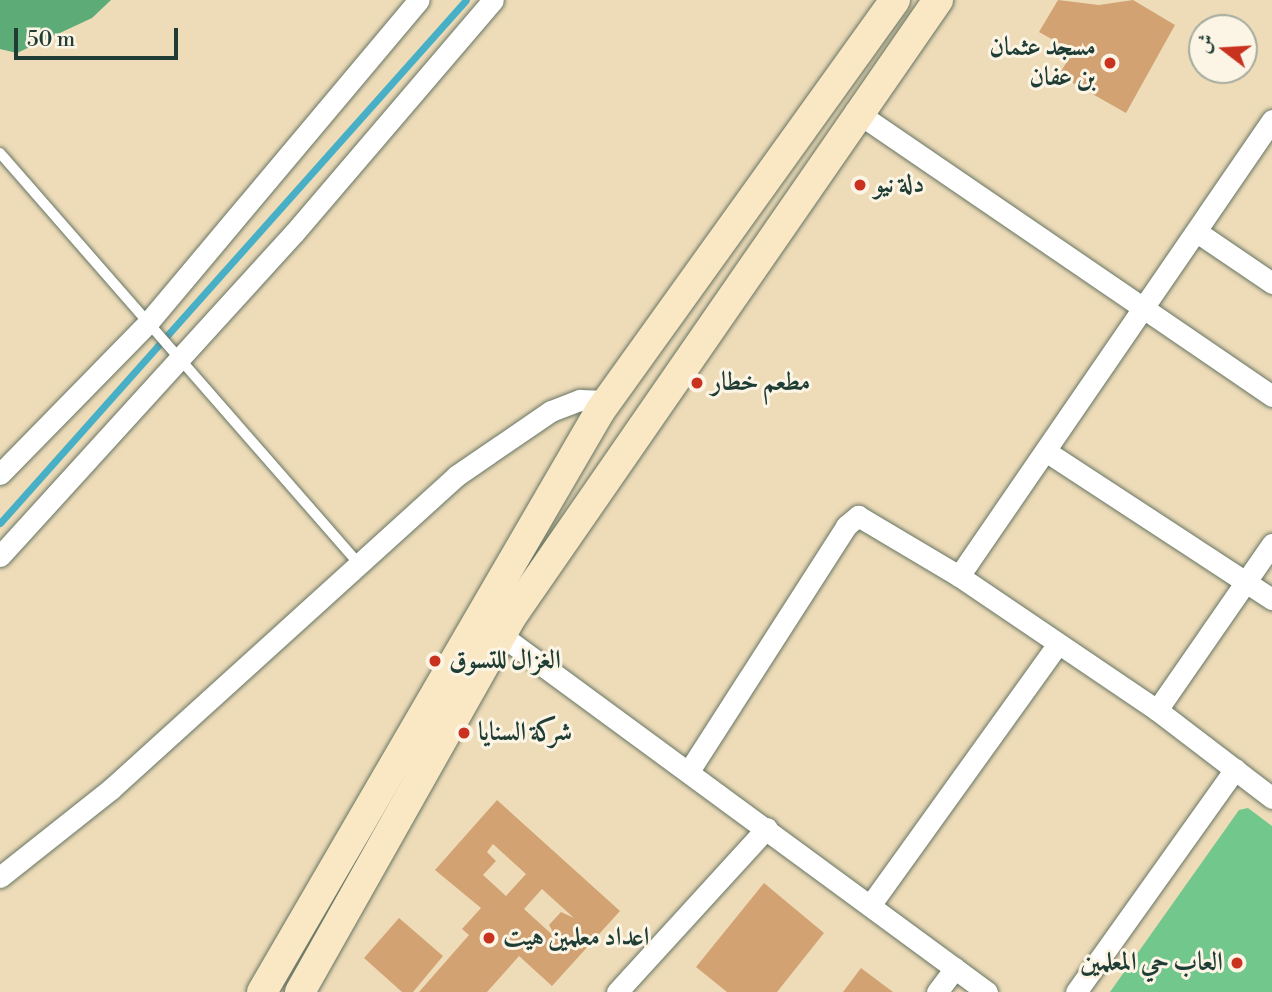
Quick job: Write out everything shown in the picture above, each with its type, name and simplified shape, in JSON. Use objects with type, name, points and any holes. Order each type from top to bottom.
[{"type":"main road","points":[[262,992],[608,401],[895,0]]},
{"type":"main road","points":[[300,992],[501,635],[855,111],[937,0]]},
{"type":"main road","points":[[670,314],[702,336]]},
{"type":"street","points":[[0,474],[146,325],[419,0]]},
{"type":"street","points":[[0,556],[178,360],[493,0]]},
{"type":"street","points":[[855,111],[1272,396]]},
{"type":"street","points":[[959,576],[1047,452],[1272,120]]},
{"type":"street","points":[[1197,232],[1272,283]]},
{"type":"street","points":[[0,877],[111,789],[456,476],[551,411],[580,400],[608,401]]},
{"type":"street","points":[[1047,452],[1272,599]]},
{"type":"street","points":[[689,771],[846,526],[858,516],[959,576],[1057,645],[1157,710],[1272,797]]},
{"type":"street","points":[[1157,710],[1272,544]]},
{"type":"street","points":[[501,635],[987,992]]},
{"type":"street","points":[[871,905],[1057,645]]},
{"type":"street","points":[[1076,992],[1235,769]]},
{"type":"street","points":[[617,992],[767,828]]},
{"type":"street","points":[[937,992],[955,968]]},
{"type":"lane","points":[[0,153],[146,325],[359,564]]},
{"type":"green space","points":[[0,0],[111,0],[92,18],[17,53],[0,49]]},
{"type":"green space","points":[[1248,808],[1272,826],[1272,992],[1110,992],[1239,810]]},
{"type":"building","name":"مسجد عثمان بن عفان","points":[[1058,0],[1099,5],[1133,0],[1175,25],[1126,113],[1059,75],[1073,51],[1039,32]]},
{"type":"building","points":[[497,800],[620,911],[552,986],[519,956],[487,992],[419,992],[469,935],[462,929],[481,908],[435,870]],"holes":[[[493,844],[526,874],[506,896],[483,875],[496,861],[487,852]],[[542,889],[574,918],[561,912],[549,925],[557,939],[524,909]]]},
{"type":"building","points":[[764,883],[824,933],[777,992],[727,992],[696,967]]},
{"type":"building","points":[[399,918],[443,956],[413,992],[402,992],[364,958]]},
{"type":"building","points":[[861,968],[893,992],[843,992]]},
{"type":"waterway","points":[[0,523],[466,0]]},
{"type":"place","name":"مسجد عثمان بن عفان","points":[[1110,63]]},
{"type":"place","name":"دلة نيو","points":[[860,185]]},
{"type":"place","name":"مطعم خطار","points":[[697,383]]},
{"type":"place","name":"الغزال للتسوق","points":[[435,661]]},
{"type":"place","name":"شركة السنايا","points":[[464,733]]},
{"type":"place","name":"اعداد معلمين هيت","points":[[489,938]]},
{"type":"place","name":"العاب حي المعلمين","points":[[1237,963]]}]
